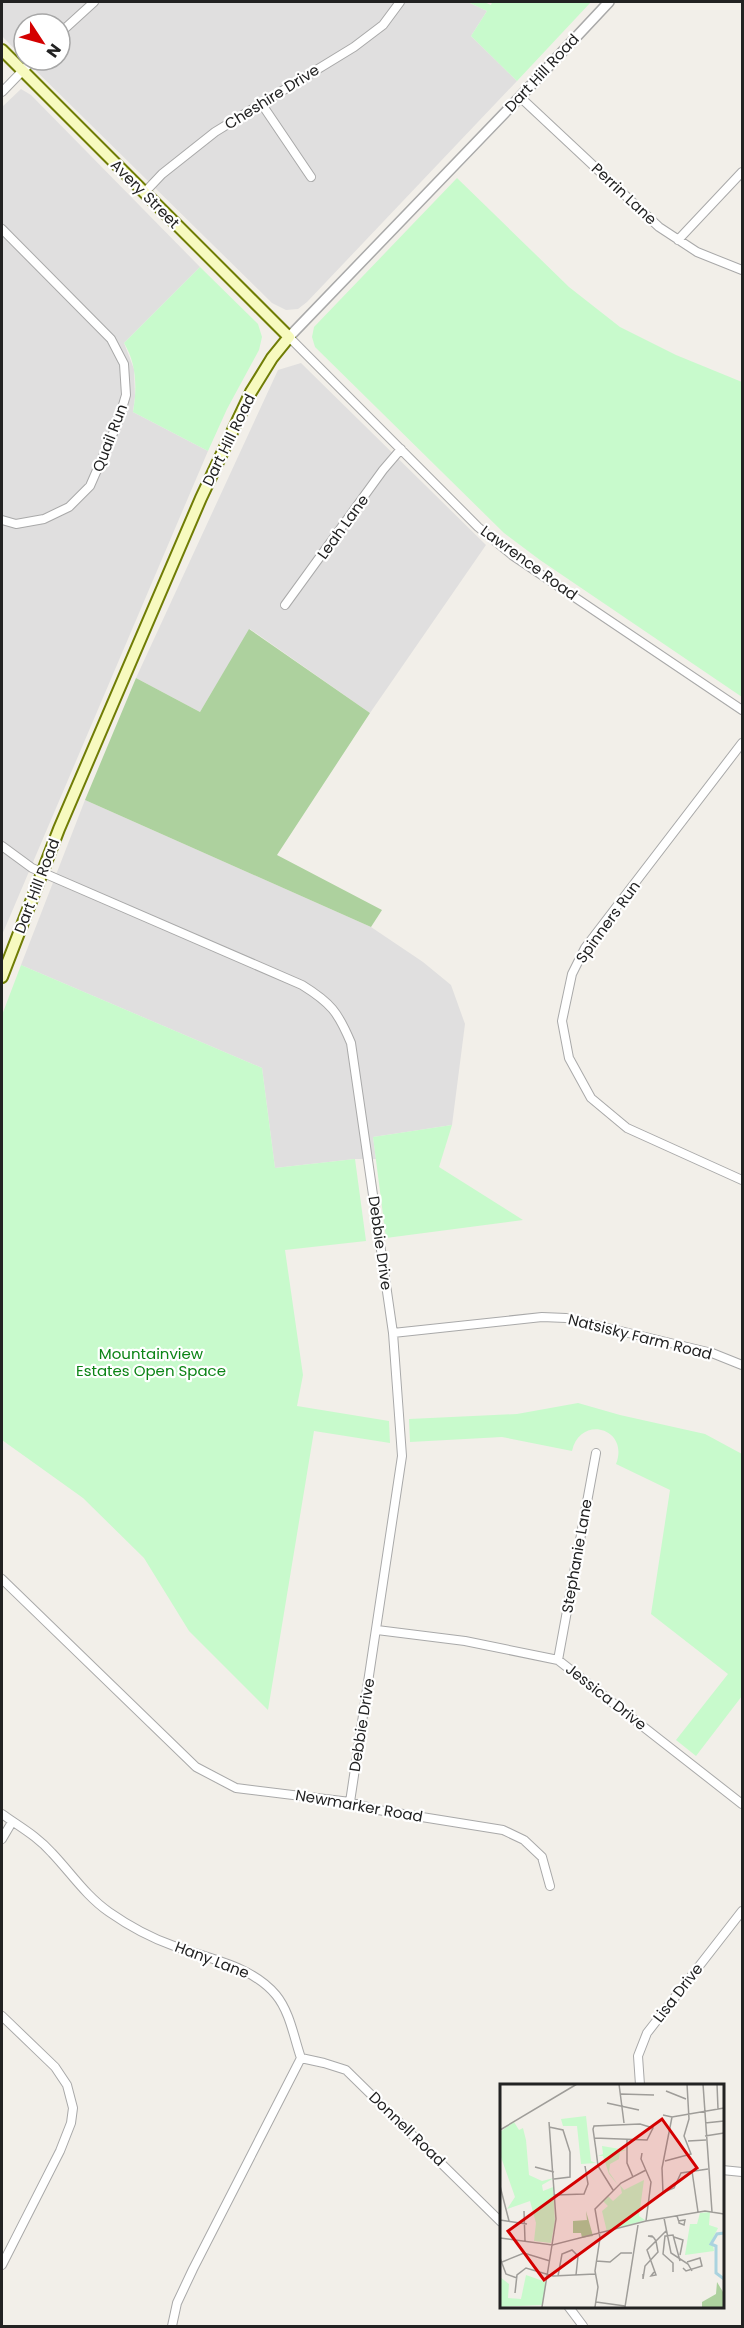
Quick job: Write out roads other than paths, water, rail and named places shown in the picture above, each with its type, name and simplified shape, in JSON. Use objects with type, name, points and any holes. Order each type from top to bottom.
[{"type":"main road","name":"Avery Street","points":[[23,72],[289,337]]},
{"type":"main road","name":"Dart Hill Road","points":[[2,977],[43,871],[201,498],[251,392],[272,358],[289,337]]},
{"type":"street","points":[[72,22],[94,2]]},
{"type":"street","name":"Cheshire Drive","points":[[144,193],[162,174],[215,132],[383,25],[400,2]]},
{"type":"street","name":"Dart Hill Road","points":[[289,337],[609,2]]},
{"type":"street","points":[[2,92],[21,72]]},
{"type":"street","name":"Perrin Lane","points":[[520,97],[659,227],[697,252],[742,270]]},
{"type":"street","points":[[261,103],[310,177]]},
{"type":"street","points":[[678,240],[742,172]]},
{"type":"street","name":"Quail Run","points":[[2,229],[111,339],[124,364],[126,395],[118,423],[90,486],[69,507],[44,519],[16,524],[2,520]]},
{"type":"street","name":"Lawrence Road","points":[[289,337],[478,527],[513,555],[742,710]]},
{"type":"street","name":"Leah Lane","points":[[285,605],[383,470],[401,449]]},
{"type":"street","name":"Spinners Run","points":[[742,742],[585,948],[572,974],[562,1021],[569,1058],[591,1098],[627,1128],[742,1180]]},
{"type":"street","name":"Debbie Drive","points":[[2,846],[15,858],[32,868],[302,985],[323,998],[340,1016],[351,1043],[393,1333],[402,1456],[350,1802]]},
{"type":"street","name":"Natsisky Farm Road","points":[[393,1333],[542,1317],[566,1318],[712,1353],[742,1365]]},
{"type":"street","name":"Stephanie Lane","points":[[558,1660],[596,1453]]},
{"type":"street","name":"Newmarker Road","points":[[2,1579],[196,1767],[236,1788],[350,1802],[378,1810],[503,1830],[524,1840],[542,1857],[550,1886]]},
{"type":"street","name":"Jessica Drive","points":[[377,1630],[465,1641],[558,1660],[742,1804]]},
{"type":"street","name":"Hany Lane","points":[[2,1814],[32,1833],[52,1852],[87,1893],[107,1911],[134,1929],[172,1946],[247,1971],[262,1982],[276,1995],[287,2016],[301,2058]]},
{"type":"street","points":[[2,1839],[12,1822]]},
{"type":"street","name":"Lisa Drive","points":[[640,2084],[638,2056],[647,2033],[742,1911]]},
{"type":"street","points":[[2,2016],[55,2067],[67,2085],[72,2108],[71,2124],[60,2151],[4,2253],[2,2265]]},
{"type":"street","points":[[172,2326],[177,2303],[185,2286],[301,2058]]},
{"type":"street","name":"Donnell Road","points":[[301,2058],[324,2062],[346,2070],[500,2221]]},
{"type":"street","points":[[723,2170],[742,2172]]},
{"type":"street","points":[[569,2307],[583,2326]]},
{"type":"park label","name":"Mountainview Estates Open Space","points":[[151,1362]]}]
